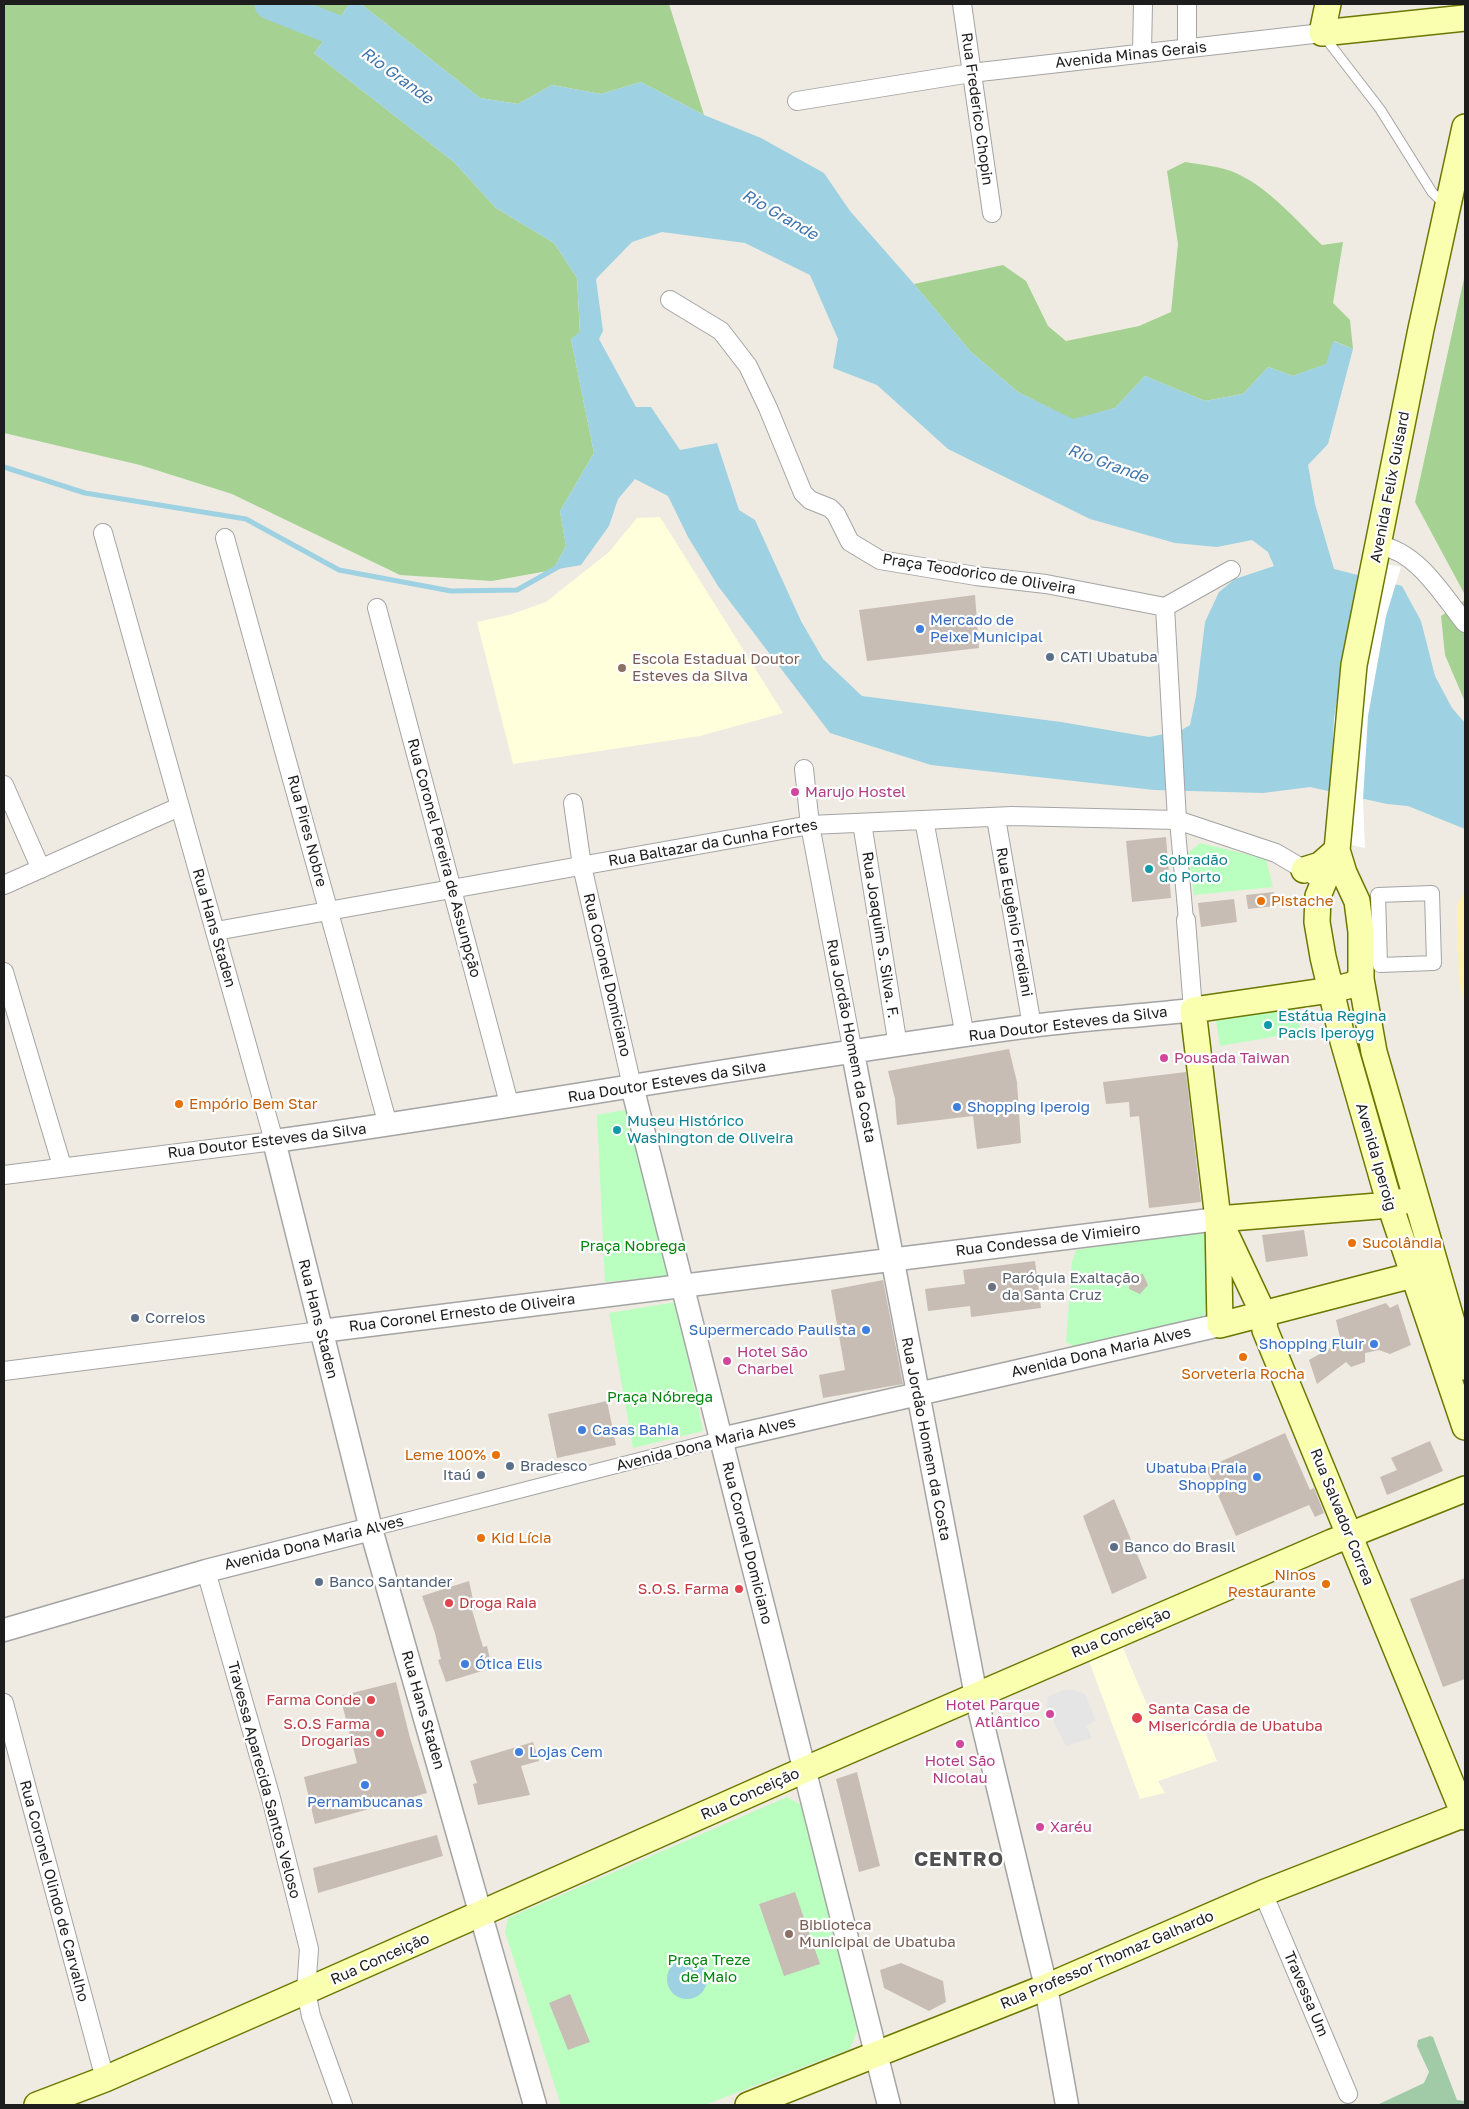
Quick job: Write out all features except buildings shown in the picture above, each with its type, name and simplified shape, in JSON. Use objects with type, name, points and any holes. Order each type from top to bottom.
[{"type":"main road","points":[[1322,33],[1328,4]]},
{"type":"main road","name":"Avenida Minas Gerais","points":[[1322,33],[1465,18]]},
{"type":"main road","name":"Avenida Felix Guisard","points":[[1368,898],[1344,874],[1338,839],[1354,665],[1421,329],[1465,127]]},
{"type":"main road","name":"Avenida Felix Guisard","points":[[1314,875],[1338,839]]},
{"type":"main road","points":[[1314,875],[1368,898]]},
{"type":"main road","name":"Avenida Iperoig","points":[[1314,875],[1318,896],[1317,922],[1343,1042],[1390,1204],[1465,1426]]},
{"type":"main road","name":"Avenida Iperoig","points":[[1368,898],[1361,932],[1361,979],[1374,1052],[1414,1198],[1465,1367]]},
{"type":"main road","points":[[1317,922],[1325,914],[1339,912],[1346,914],[1361,932]]},
{"type":"main road","name":"Rua Doutor Esteves da Silva","points":[[1193,1010],[1331,990],[1352,985],[1361,979]]},
{"type":"main road","name":"Rua Salvador Correa","points":[[1193,1010],[1218,1219],[1220,1326]]},
{"type":"main road","name":"Rua Condessa de Vimieiro","points":[[1218,1219],[1390,1204],[1414,1198]]},
{"type":"main road","name":"Rua Salvador Correa","points":[[1218,1219],[1263,1313],[1265,1330],[1465,1815]]},
{"type":"main road","name":"Avenida Dona Maria Alves","points":[[1220,1326],[1263,1313],[1413,1275]]},
{"type":"main road","name":"Rua Conceição","points":[[37,2105],[105,2079],[306,1992],[804,1770],[1350,1534],[1465,1489]]},
{"type":"main road","name":"Rua Professor Thomaz Galhardo","points":[[749,2105],[1046,1987],[1263,1893],[1465,1815]]},
{"type":"street","name":"Rua Frederico Chopin","points":[[962,4],[992,214]]},
{"type":"street","points":[[1142,52],[1143,4]]},
{"type":"street","points":[[1187,4],[1187,48]]},
{"type":"street","name":"Avenida Minas Gerais","points":[[797,101],[971,73],[1142,52],[1322,33]]},
{"type":"street","name":"Praça Teodorico de Oliveira","points":[[670,300],[720,331],[748,366],[768,408],[803,493],[810,500],[830,508],[836,514],[850,542],[858,548],[880,560],[976,576],[1046,584],[1164,607]]},
{"type":"street","name":"Rua Hans Staden","points":[[103,532],[274,1141],[371,1529],[535,2105]]},
{"type":"street","name":"Rua Pires Nobre","points":[[225,538],[388,1125]]},
{"type":"street","points":[[1376,555],[1391,548],[1409,558],[1425,574],[1465,623]]},
{"type":"street","points":[[1176,814],[1164,607],[1230,570]]},
{"type":"street","name":"Rua Coronel Pereira de Assunpção","points":[[377,608],[510,1107]]},
{"type":"street","name":"Rua Jordão Homem da Costa","points":[[804,769],[810,825],[976,1696],[1046,1987],[1067,2105]]},
{"type":"street","points":[[4,785],[41,869]]},
{"type":"street","name":"Rua Coronel Domiciano","points":[[573,803],[582,866],[632,1086],[889,2105]]},
{"type":"street","points":[[4,886],[179,808]]},
{"type":"street","name":"Rua Baltazar da Cunha Fortes","points":[[216,931],[810,825],[1012,816],[1176,814],[1276,853],[1314,875]]},
{"type":"street","name":"Rua Salvador Correa","points":[[1176,814],[1193,1010]]},
{"type":"street","name":"Rua Eugênio Frediani","points":[[996,818],[1032,1026]]},
{"type":"street","points":[[924,820],[965,1036]]},
{"type":"street","name":"Rua Joaquim S. Silva. F.","points":[[862,823],[898,1046]]},
{"type":"street","points":[[1432,893],[1434,964],[1380,965],[1368,898],[1432,893]]},
{"type":"street","points":[[4,972],[62,1166]]},
{"type":"street","name":"Rua Doutor Esteves da Silva","points":[[4,1175],[388,1125],[1032,1026],[1193,1010]]},
{"type":"street","name":"Rua Condessa de Vimieiro","points":[[682,1286],[1218,1219]]},
{"type":"street","name":"Rua Coronel Ernesto de Oliveira","points":[[4,1371],[682,1286]]},
{"type":"street","name":"Avenida Dona Maria Alves","points":[[4,1630],[206,1571],[721,1439],[1220,1326]]},
{"type":"street","name":"Travessa Aparecida Santos Veloso","points":[[206,1571],[271,1798],[309,1948],[306,1992],[311,2016],[343,2105]]},
{"type":"street","name":"Rua Coronel Olindo de Carvalho","points":[[4,1703],[105,2079]]},
{"type":"street","name":"Travessa Um","points":[[1263,1893],[1348,2094]]},
{"type":"lane","points":[[1322,33],[1380,109],[1432,192],[1447,208]]},
{"type":"shaded area","name":"Escola Estadual Doutor Esteves da Silva","points":[[660,517],[783,713],[700,736],[513,764],[477,622],[509,615],[546,602],[609,552],[637,518]]},
{"type":"shaded area","name":"Santa Casa de Misericórdia de Ubatuba","points":[[1123,1648],[1150,1712],[1159,1707],[1171,1734],[1202,1724],[1217,1761],[1158,1781],[1165,1793],[1140,1799],[1089,1661]]},
{"type":"shaded area","points":[[1063,1690],[1073,1690],[1085,1694],[1096,1721],[1086,1726],[1092,1738],[1066,1746],[1046,1706],[1048,1697]]},
{"type":"shaded area","points":[[1430,2036],[1433,2037],[1457,2100],[1465,2101],[1465,2105],[1377,2105],[1424,2083],[1429,2072],[1417,2046],[1418,2040]]},
{"type":"green space","points":[[4,4],[349,4],[333,29],[314,53],[454,162],[496,208],[554,243],[577,278],[580,333],[571,339],[594,453],[560,511],[566,546],[553,570],[492,581],[400,575],[232,494],[140,465],[4,433]]},
{"type":"green space","points":[[361,4],[669,4],[704,115],[641,82],[601,94],[552,85],[518,104],[480,98]]},
{"type":"green space","points":[[1185,162],[1219,167],[1238,174],[1272,197],[1322,245],[1343,242],[1333,303],[1350,320],[1353,349],[1334,341],[1327,364],[1293,376],[1268,367],[1243,394],[1205,401],[1145,376],[1115,408],[1073,420],[1018,392],[971,352],[914,284],[1003,265],[1026,281],[1048,326],[1066,341],[1139,326],[1171,312],[1178,244],[1167,171]]},
{"type":"green space","points":[[1465,274],[1465,595],[1415,502]]},
{"type":"green space","points":[[1465,600],[1465,702],[1445,655],[1441,616]]},
{"type":"green space","points":[[1200,843],[1266,859],[1273,887],[1194,895],[1188,853]]},
{"type":"green space","points":[[1297,1008],[1301,1032],[1220,1046],[1216,1021]]},
{"type":"green space","name":"Praça Nobrega","points":[[630,1109],[673,1276],[605,1282],[597,1115]]},
{"type":"green space","points":[[1204,1231],[1213,1241],[1204,1319],[1073,1346],[1066,1342],[1072,1262],[1076,1250]]},
{"type":"green space","name":"Praça Nóbrega","points":[[676,1302],[703,1431],[633,1448],[609,1313]]},
{"type":"green space","name":"Praça Treze de Maio","points":[[787,1797],[803,1806],[859,2027],[850,2049],[705,2105],[561,2105],[505,1932],[508,1918]]},
{"type":"sand","points":[[1465,890],[1465,1006],[1459,981],[1457,905]]},
{"type":"water","points":[[349,4],[361,4],[480,98],[518,104],[552,85],[601,94],[641,82],[704,115],[761,138],[824,173],[850,211],[971,352],[1018,392],[1073,419],[1115,408],[1145,376],[1205,401],[1243,394],[1268,367],[1293,376],[1326,364],[1333,341],[1353,349],[1328,444],[1308,465],[1315,504],[1334,569],[1402,586],[1421,621],[1435,676],[1452,708],[1465,723],[1465,829],[1408,806],[1387,804],[1310,787],[1263,793],[1154,790],[931,765],[830,733],[718,586],[688,537],[668,496],[635,479],[618,499],[609,526],[581,565],[553,570],[566,546],[560,511],[594,453],[571,339],[580,332],[577,278],[554,243],[496,208],[454,162],[314,53],[333,29]],"holes":[[[662,232],[745,243],[810,275],[838,339],[833,368],[877,385],[948,449],[1090,519],[1175,543],[1217,547],[1252,540],[1268,552],[1274,566],[1235,579],[1219,592],[1205,622],[1196,696],[1190,725],[1180,731],[1149,737],[1061,722],[862,696],[823,659],[801,621],[755,520],[739,510],[717,443],[680,450],[651,407],[636,407],[599,339],[603,331],[596,279],[632,242]]]},
{"type":"water","points":[[691,1959],[698,1962],[704,1968],[707,1979],[706,1987],[698,1996],[691,1999],[683,1999],[676,1996],[668,1987],[667,1975],[670,1968],[679,1960]]},
{"type":"pier","points":[[1366,560],[1401,567],[1386,616],[1368,716],[1363,800],[1365,848],[1328,840],[1334,720],[1346,640]]},
{"type":"waterway","name":"Rio Grande","points":[[270,4],[333,29],[368,55]]},
{"type":"waterway","points":[[4,467],[85,493],[246,519],[339,570],[451,591],[517,590],[558,567]]},
{"type":"place","name":"Mercado de Peixe Municipal","points":[[920,629]]},
{"type":"place","name":"CATI Ubatuba","points":[[1050,657]]},
{"type":"place","name":"Escola Estadual Doutor Esteves da Silva","points":[[622,668]]},
{"type":"place","name":"Marujo Hostel","points":[[795,792]]},
{"type":"place","name":"Sobradão do Porto","points":[[1149,869]]},
{"type":"place","name":"Pistache","points":[[1261,901]]},
{"type":"place","name":"Estátua Regina Pacis Iperoyg","points":[[1268,1025]]},
{"type":"place","name":"Pousada Taiwan","points":[[1164,1058]]},
{"type":"place","name":"Empório Bem Star","points":[[179,1104]]},
{"type":"place","name":"Shopping Iperoig","points":[[957,1107]]},
{"type":"place","name":"Museu Histórico Washington de Oliveira","points":[[617,1130]]},
{"type":"place","name":"Sucolândia","points":[[1352,1243]]},
{"type":"place","name":"Paróquia Exaltação da Santa Cruz","points":[[992,1287]]},
{"type":"place","name":"Correios","points":[[135,1318]]},
{"type":"place","name":"Supermercado Paulista","points":[[866,1330]]},
{"type":"place","name":"Shopping Fluir","points":[[1374,1344]]},
{"type":"place","name":"Sorveteria Rocha","points":[[1243,1357]]},
{"type":"place","name":"Hotel São Charbel","points":[[727,1361]]},
{"type":"place","name":"Casas Bahia","points":[[582,1430]]},
{"type":"place","name":"Leme 100%","points":[[496,1455]]},
{"type":"place","name":"Bradesco","points":[[510,1466]]},
{"type":"place","name":"Itaú","points":[[481,1475]]},
{"type":"place","name":"Ubatuba Praia Shopping","points":[[1257,1477]]},
{"type":"place","name":"Kid Lícia","points":[[481,1538]]},
{"type":"place","name":"Banco do Brasil","points":[[1114,1547]]},
{"type":"place","name":"Banco Santander","points":[[319,1582]]},
{"type":"place","name":"Ninos Restaurante","points":[[1326,1584]]},
{"type":"place","name":"S.O.S. Farma","points":[[739,1589]]},
{"type":"place","name":"Droga Raia","points":[[449,1603]]},
{"type":"place","name":"Ótica Elis","points":[[465,1664]]},
{"type":"place","name":"Farma Conde","points":[[371,1700]]},
{"type":"place","name":"Hotel Parque Atlântico","points":[[1050,1714]]},
{"type":"place","name":"Santa Casa de Misericórdia de Ubatuba","points":[[1137,1718]]},
{"type":"place","name":"S.O.S Farma Drogarias","points":[[380,1733]]},
{"type":"place","name":"Hotel São Nicolau","points":[[960,1744]]},
{"type":"place","name":"Lojas Cem","points":[[519,1752]]},
{"type":"place","name":"Pernambucanas","points":[[365,1785]]},
{"type":"place","name":"Xaréu","points":[[1040,1827]]},
{"type":"place","name":"Biblioteca Municipal de Ubatuba","points":[[789,1934]]},
{"type":"district","name":"CENTRO","points":[[959,1860]]}]
